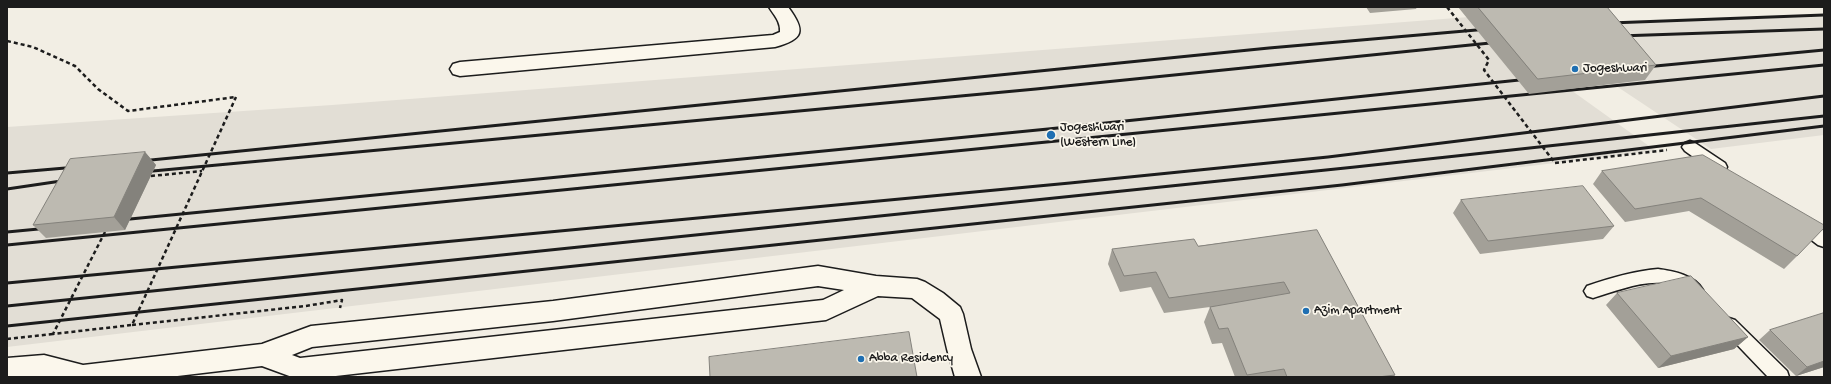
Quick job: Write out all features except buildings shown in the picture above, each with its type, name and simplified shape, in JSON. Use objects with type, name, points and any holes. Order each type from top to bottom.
[{"type":"street","points":[[460,69],[775,41],[788,36],[790,31],[790,25],[778,7]]},
{"type":"street","points":[[7,369],[44,366],[78,376],[161,371],[262,355],[311,337],[553,311],[818,276],[876,286],[917,289],[934,300],[951,314],[959,349],[968,377]]},
{"type":"street","points":[[262,355],[300,369],[408,357],[826,310],[876,286]]},
{"type":"street","points":[[637,300],[638,331]]},
{"type":"street","points":[[408,357],[416,326]]},
{"type":"lane","points":[[1690,148],[1734,178]]},
{"type":"lane","points":[[1786,213],[1824,240]]},
{"type":"lane","points":[[1593,291],[1652,275],[1670,277],[1690,287],[1780,377]]},
{"type":"path","points":[[1447,7],[1489,60],[1484,70],[1555,163],[1690,148]]},
{"type":"path","points":[[7,41],[34,47],[75,66],[98,89],[128,111],[236,97],[132,325]]},
{"type":"path","points":[[152,176],[202,171]]},
{"type":"path","points":[[53,334],[105,232]]},
{"type":"path","points":[[7,339],[306,306]]},
{"type":"shaded area","points":[[1469,17],[1656,151],[7,347],[7,127],[332,105]]},
{"type":"shaded area","points":[[1824,17],[1824,135],[1711,149],[1523,24]]},
{"type":"railway","points":[[1610,23],[1824,15]]},
{"type":"railway","points":[[141,161],[1269,48],[1488,29]]},
{"type":"railway","points":[[1619,36],[1824,29]]},
{"type":"railway","points":[[142,172],[1036,89],[1500,42]]},
{"type":"railway","points":[[1645,67],[1824,50]]},
{"type":"railway","points":[[7,245],[1824,65]]},
{"type":"railway","points":[[120,220],[1048,129],[1529,79]]},
{"type":"railway","points":[[7,283],[1070,183],[1328,157],[1824,96]]},
{"type":"railway","points":[[7,306],[1355,167],[1824,116]]},
{"type":"railway","points":[[7,326],[1342,185],[1824,126]]},
{"type":"railway","points":[[7,173],[77,167]]},
{"type":"railway","points":[[7,189],[68,180]]},
{"type":"railway","points":[[7,232],[49,228]]},
{"type":"place","name":"Jogeshwari","points":[[1575,69]]},
{"type":"place","name":"Jogeshwari (Western Line)","points":[[1051,135]]},
{"type":"place","name":"Azim Apartment","points":[[1306,311]]},
{"type":"place","name":"Abba Residency","points":[[861,359]]}]
